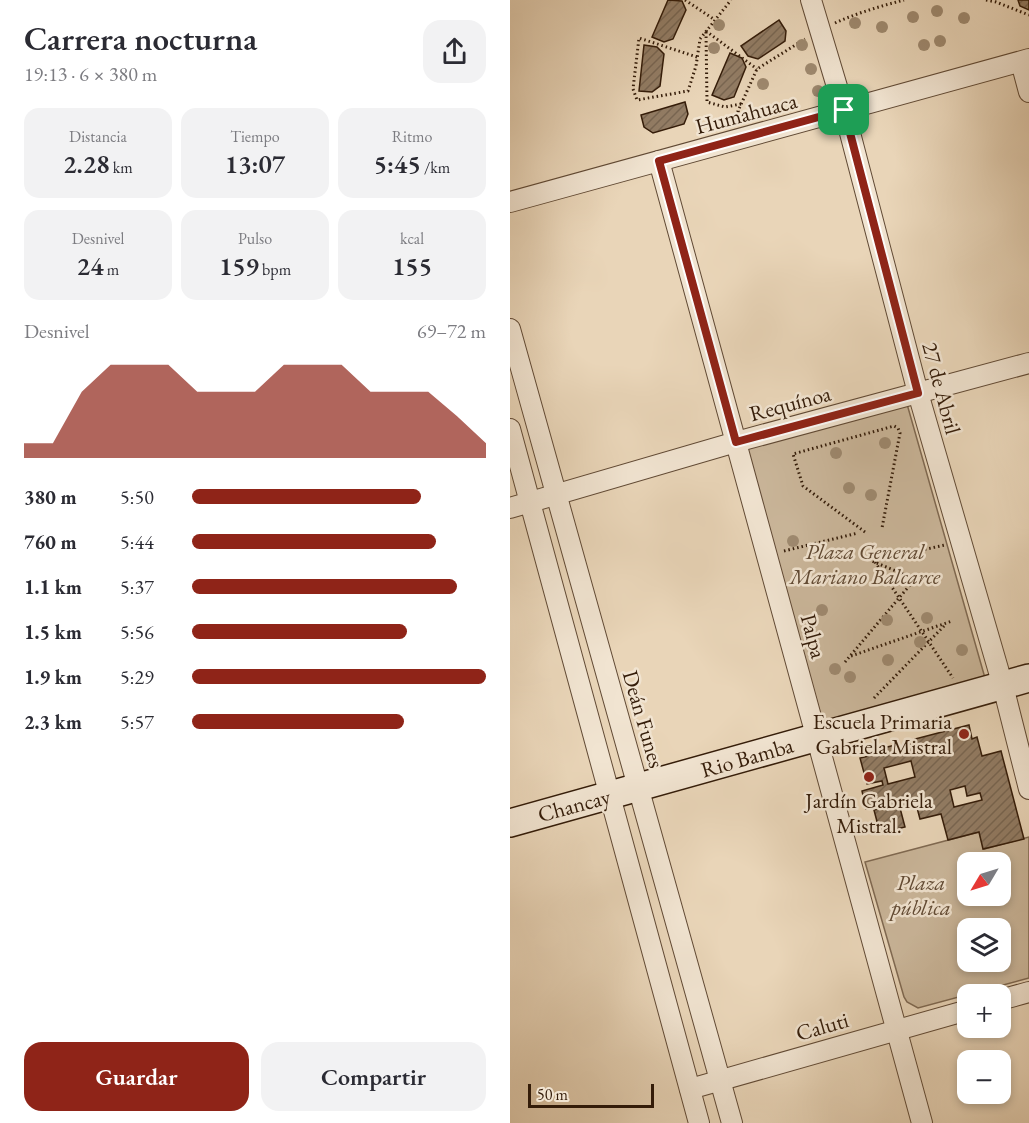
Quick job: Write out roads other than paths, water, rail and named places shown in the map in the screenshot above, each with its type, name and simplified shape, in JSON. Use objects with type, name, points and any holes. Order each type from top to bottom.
[{"type":"main road","name":"Rio Bamba","points":[[638,788],[1029,678]]},
{"type":"main road","name":"Chancay","points":[[510,823],[638,788]]},
{"type":"street","name":"27 de Abril","points":[[811,0],[844,110],[918,393],[1003,686],[1029,789]]},
{"type":"street","name":"Humahuaca","points":[[510,202],[1025,61]]},
{"type":"street","points":[[1025,61],[1029,92]]},
{"type":"street","name":"Palpa","points":[[659,161],[922,1123]]},
{"type":"street","name":"Deán Funes","points":[[510,329],[732,1123]]},
{"type":"street","name":"Requínoa","points":[[510,508],[736,442],[1029,363]]},
{"type":"street","points":[[510,429],[699,1123]]},
{"type":"street","points":[[1011,997],[1029,992]]},
{"type":"street","name":"Caluti","points":[[690,1089],[957,1013]]},
{"type":"place","name":"Escuela Primaria Gabriela Mistral","points":[[964,734]]},
{"type":"place","name":"Jardín Gabriela Mistral.","points":[[869,777]]},
{"type":"park label","name":"Plaza General Mariano Balcarce","points":[[865,564]]},
{"type":"park label","name":"Plaza pública","points":[[921,894]]}]
